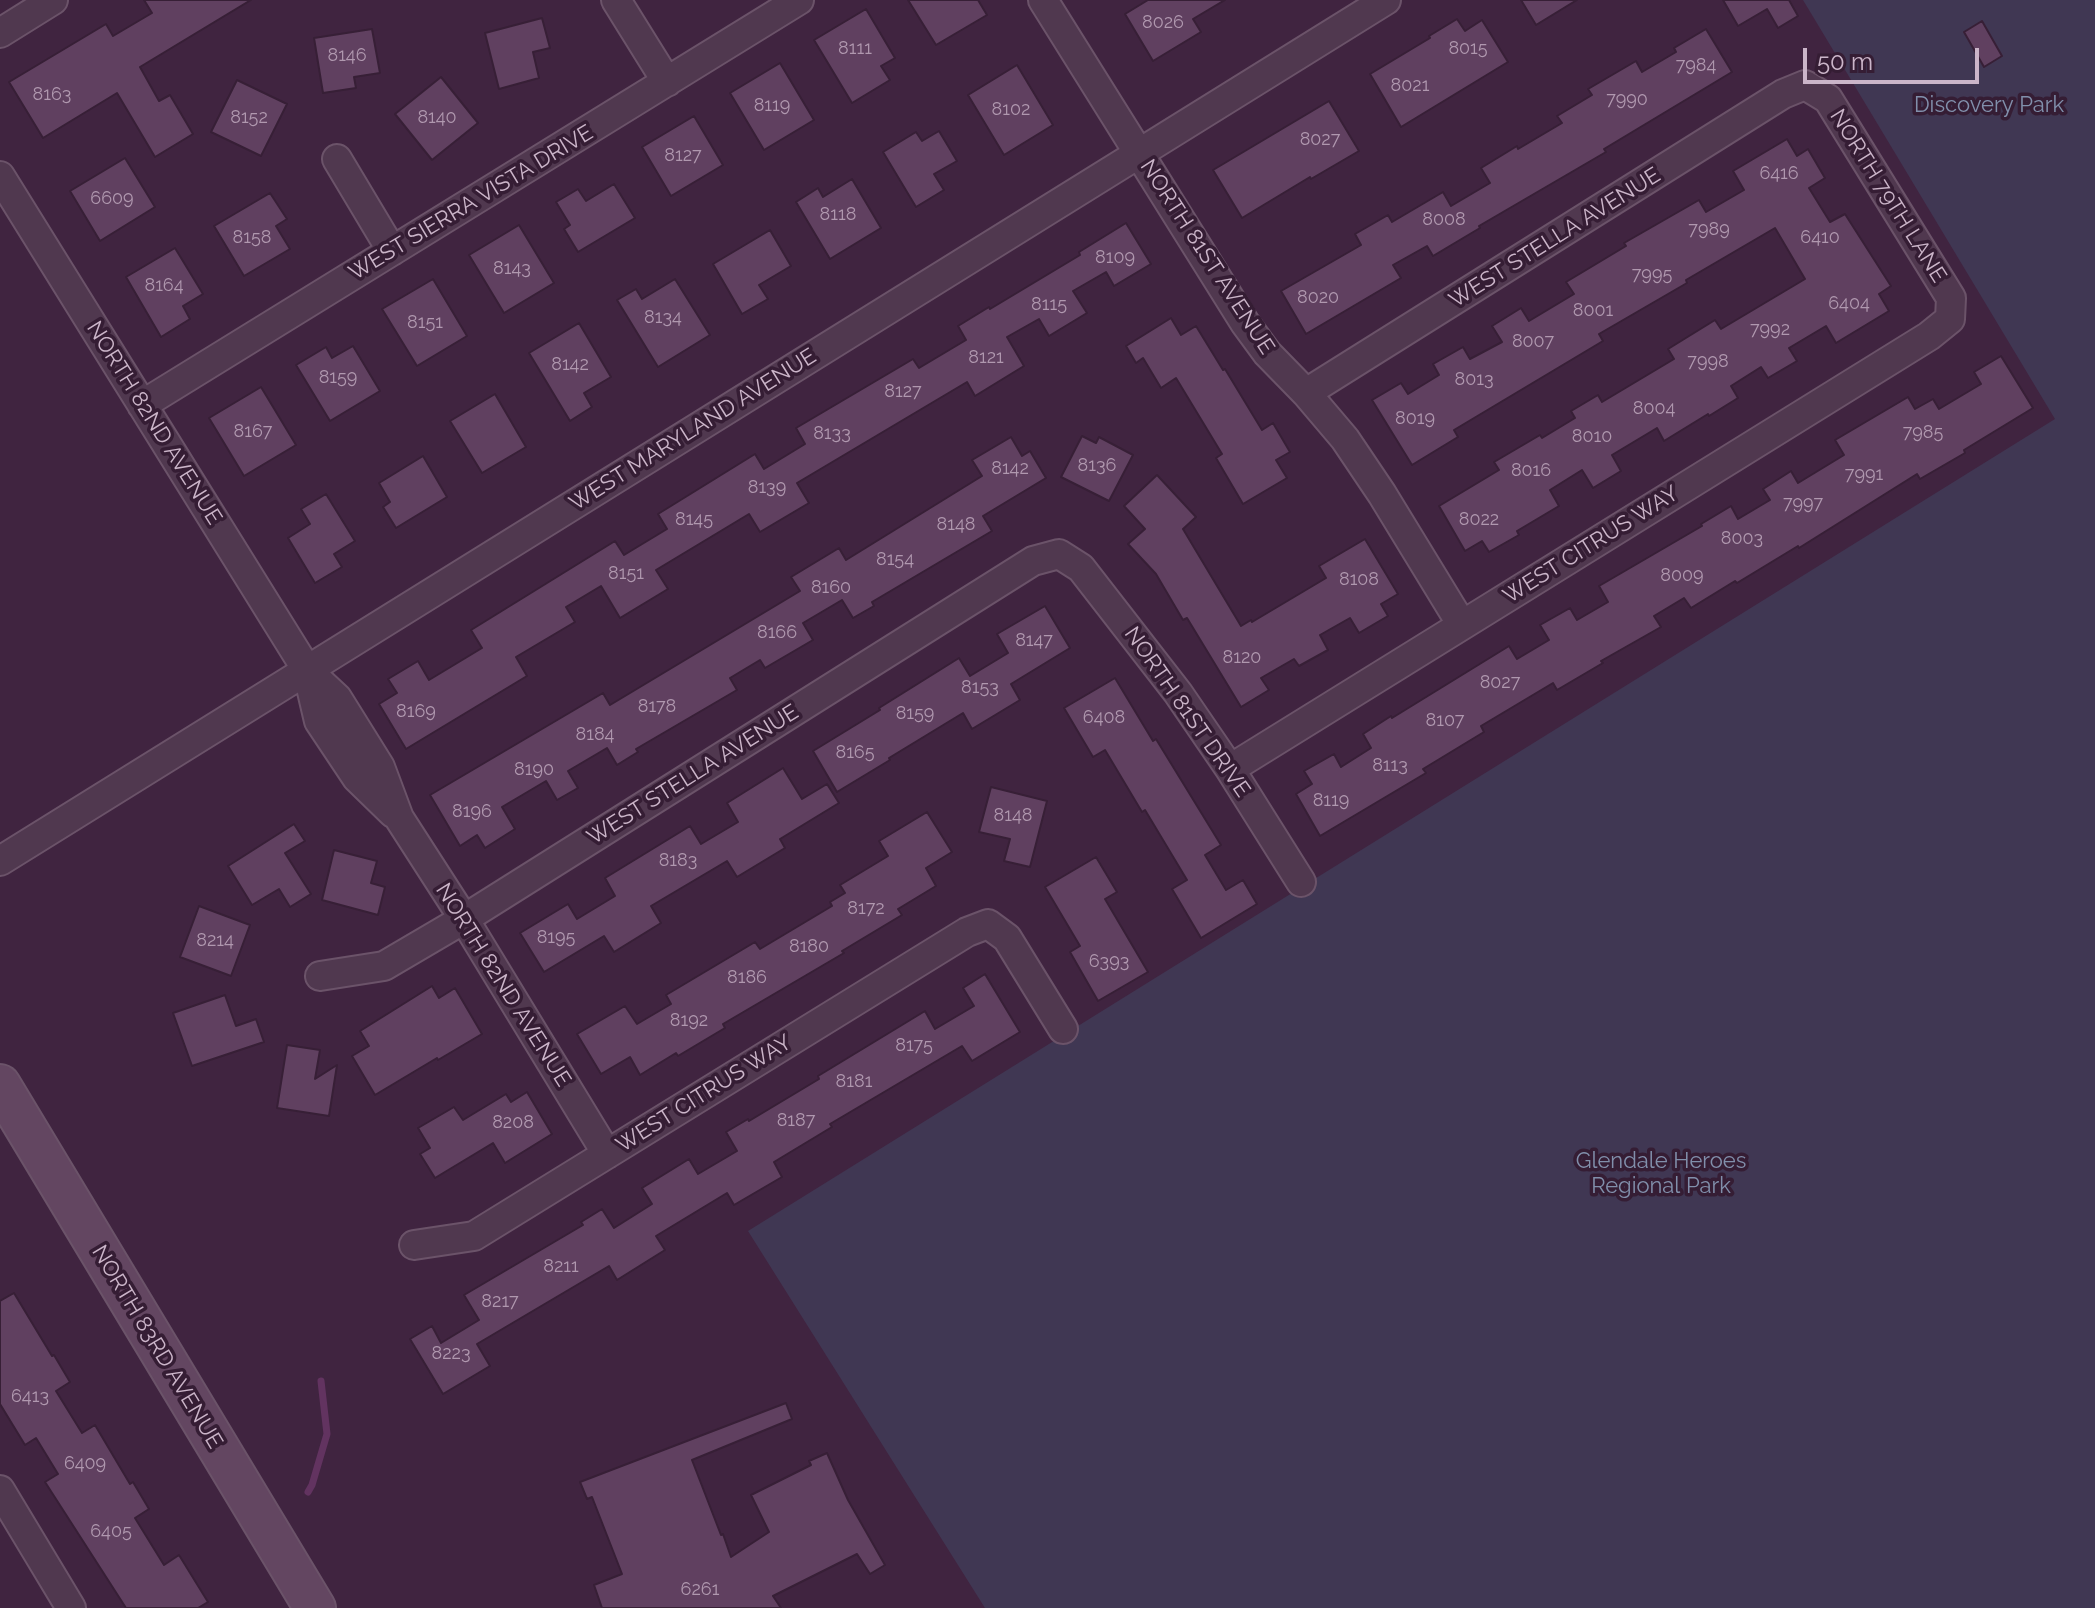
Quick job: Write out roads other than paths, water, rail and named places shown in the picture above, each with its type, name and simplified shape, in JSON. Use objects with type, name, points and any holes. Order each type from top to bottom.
[{"type":"main road","name":"NORTH 83RD AVENUE","points":[[0,1085],[315,1608]]},
{"type":"street","points":[[0,33],[53,0]]},
{"type":"street","points":[[616,0],[667,82]]},
{"type":"street","name":"WEST SIERRA VISTA DRIVE","points":[[142,405],[799,0]]},
{"type":"street","name":"NORTH 81ST AVENUE","points":[[1043,0],[1245,323],[1267,353],[1345,439],[1462,625]]},
{"type":"street","name":"WEST MARYLAND AVENUE","points":[[0,861],[1386,0]]},
{"type":"street","name":"NORTH 79TH LANE","points":[[1805,85],[1828,99],[1951,298],[1950,319]]},
{"type":"street","name":"WEST STELLA AVENUE","points":[[1306,393],[1783,94],[1805,85]]},
{"type":"street","points":[[337,159],[392,251]]},
{"type":"street","name":"NORTH 82ND AVENUE","points":[[0,176],[307,670],[337,698],[373,755],[399,818],[607,1154]]},
{"type":"street","name":"WEST CITRUS WAY","points":[[1230,769],[1929,336],[1950,319]]},
{"type":"street","name":"WEST STELLA AVENUE","points":[[320,976],[384,966],[464,919],[1033,561],[1059,554]]},
{"type":"street","name":"NORTH 81ST DRIVE","points":[[1059,554],[1081,568],[1178,693],[1301,882]]},
{"type":"street","name":"WEST CITRUS WAY","points":[[414,1245],[474,1236],[967,932],[988,924],[1007,938],[1063,1029]]},
{"type":"street","points":[[0,1490],[71,1608]]},
{"type":"waterway","points":[[308,1492],[327,1434],[321,1381]]},
{"type":"park label","name":"Discovery Park","points":[[1989,105]]},
{"type":"park label","name":"Glendale Heroes Regional Park","points":[[1661,1174]]}]
